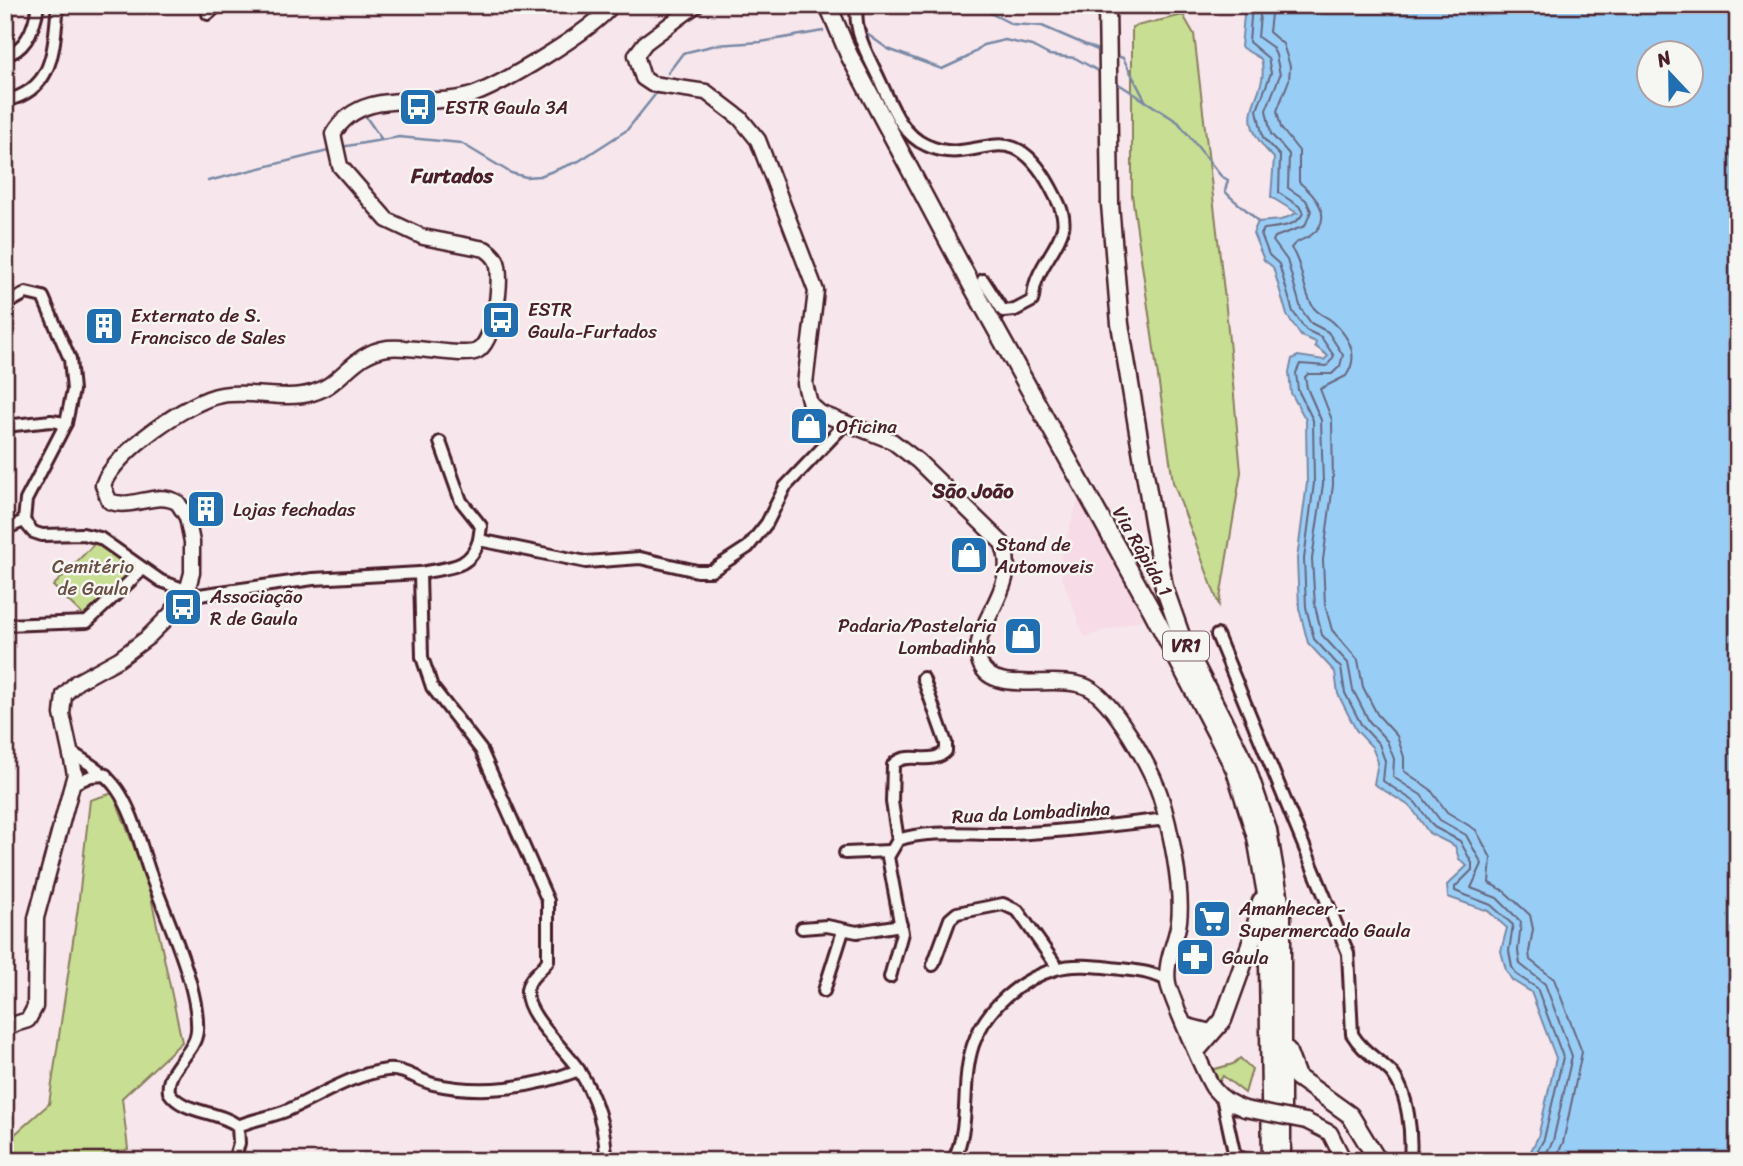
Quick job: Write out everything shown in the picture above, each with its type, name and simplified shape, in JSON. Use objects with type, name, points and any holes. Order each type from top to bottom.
[{"type":"highway","name":"Via Rápida 1","points":[[828,5],[849,55],[1214,727],[1246,800],[1264,877],[1269,950],[1271,1161]]},
{"type":"highway","name":"Via Rápida 1","points":[[1110,6],[1110,204],[1120,324],[1159,568],[1169,607],[1246,765],[1268,830],[1282,913],[1282,1161]]},
{"type":"highway","points":[[1196,1050],[1223,1020],[1254,934],[1264,877]]},
{"type":"highway","points":[[1187,1027],[1210,1033]]},
{"type":"highway","points":[[1282,1028],[1292,1068],[1297,1077],[1350,1115],[1378,1161]]},
{"type":"main road","points":[[5,1024],[12,1025],[28,1020],[35,1007],[36,918],[75,774],[62,714],[64,695],[77,682],[119,659],[147,638],[170,615],[187,591],[192,573],[192,542],[187,517],[178,503],[164,497],[118,505],[104,495],[103,485],[118,459],[136,442],[217,396],[311,393],[372,351],[408,346],[470,354],[486,343],[496,308],[498,287],[498,266],[492,254],[485,250],[423,237],[387,220],[350,179],[335,154],[332,139],[338,125],[358,108],[371,103],[453,99],[486,89],[584,29],[612,5]]},
{"type":"main road","points":[[696,5],[645,43],[636,55],[638,71],[652,83],[706,92],[755,134],[817,291],[805,394],[810,404],[820,413],[848,422],[901,447],[1002,543],[1008,560],[1008,573],[980,643],[979,656],[983,670],[1000,682],[1065,680],[1090,688],[1108,706],[1141,756],[1159,792],[1167,819],[1180,913],[1167,980],[1210,1083],[1222,1097],[1245,1109],[1306,1121],[1331,1133],[1344,1161]]},
{"type":"street","points":[[5,55],[18,50],[24,43],[35,20],[38,5]]},
{"type":"street","points":[[5,101],[32,91],[42,79],[50,63],[58,5]]},
{"type":"street","points":[[208,14],[218,5]]},
{"type":"street","points":[[857,5],[861,42],[892,108],[908,132],[926,145],[939,149],[1011,146],[1025,152],[1042,171],[1057,200],[1064,218],[1063,230],[1034,286],[1032,301],[1015,310],[1003,311],[983,280]]},
{"type":"street","points":[[5,305],[26,293],[36,293],[48,303],[74,376],[66,423],[26,500],[24,521],[33,532],[42,535],[92,535],[161,582],[187,591],[216,594],[313,579],[420,573],[469,561],[475,555],[481,526],[461,501],[440,442]]},
{"type":"street","points":[[5,426],[51,421],[66,423]]},
{"type":"street","points":[[480,540],[586,562],[640,558],[697,571],[711,571],[748,547],[767,523],[785,487],[848,422]]},
{"type":"street","points":[[5,529],[24,521]]},
{"type":"street","points":[[5,625],[87,622],[142,570]]},
{"type":"street","points":[[420,573],[422,657],[432,687],[481,750],[548,901],[548,960],[532,977],[527,998],[532,1011],[579,1070],[600,1117],[606,1161]]},
{"type":"street","points":[[1217,635],[1348,953],[1352,1034],[1358,1045],[1390,1071],[1404,1095],[1410,1161]]},
{"type":"street","points":[[890,977],[901,938],[901,925],[888,864],[889,851],[898,840],[892,802],[893,765],[904,758],[933,760],[946,751],[946,743],[923,678]]},
{"type":"street","points":[[71,752],[106,775],[126,804],[174,936],[191,992],[197,1029],[195,1040],[170,1078],[169,1092],[180,1104],[222,1117],[238,1126],[285,1111],[339,1085],[386,1070],[398,1070],[430,1083],[451,1086],[516,1088],[536,1085],[579,1070]]},
{"type":"street","points":[[73,784],[91,776],[106,775]]},
{"type":"street","name":"Rua da Lombadinha","points":[[898,840],[917,836],[1077,829],[1167,819]]},
{"type":"street","points":[[845,853],[889,851]]},
{"type":"street","points":[[933,965],[950,919],[957,913],[1003,904],[1018,911],[1058,968]]},
{"type":"street","points":[[802,928],[827,926],[857,932],[901,925]]},
{"type":"street","points":[[824,991],[843,931]]},
{"type":"street","points":[[953,1161],[966,1123],[967,1076],[972,1046],[982,1023],[1014,990],[1058,968],[1110,968],[1149,973],[1167,980]]},
{"type":"street","points":[[1222,1097],[1238,1160]]},
{"type":"street","points":[[234,1161],[239,1143],[238,1126]]},
{"type":"shaded area","points":[[1081,499],[1145,619],[1084,637],[1058,567],[1077,502]]},
{"type":"green space","points":[[1183,15],[1194,34],[1226,308],[1241,472],[1219,605],[1173,482],[1132,195],[1132,27]]},
{"type":"green space","name":"Cemitério de Gaula","points":[[98,540],[134,568],[85,617],[53,586]]},
{"type":"green space","points":[[113,793],[148,883],[182,1042],[122,1098],[128,1149],[99,1161],[5,1161],[5,1143],[49,1104],[78,907],[90,800]]},
{"type":"green space","points":[[1240,1058],[1252,1069],[1245,1093],[1223,1076],[1218,1084],[1211,1070],[1233,1064]]},
{"type":"water","points":[[1245,5],[1738,5],[1738,1161],[1526,1161],[1538,1137],[1556,1058],[1531,992],[1512,980],[1506,970],[1501,951],[1507,928],[1488,911],[1448,897],[1447,885],[1467,866],[1459,859],[1455,846],[1429,833],[1411,807],[1374,784],[1378,762],[1372,747],[1356,730],[1338,694],[1335,672],[1308,643],[1299,608],[1297,559],[1307,483],[1306,420],[1291,393],[1289,372],[1292,359],[1298,356],[1324,360],[1328,356],[1315,346],[1316,342],[1301,336],[1287,315],[1273,267],[1264,260],[1253,233],[1258,222],[1281,220],[1297,213],[1271,197],[1274,158],[1260,142],[1253,128],[1251,116],[1263,73],[1261,59],[1241,47]]},
{"type":"waterway","points":[[974,5],[1012,24],[1042,26],[1100,51]]},
{"type":"waterway","points":[[668,73],[683,53],[716,45],[761,42],[823,31]]},
{"type":"waterway","points":[[867,34],[888,49],[942,69],[968,57],[983,45],[1005,40],[1032,46],[1049,55],[1075,58],[1102,73]]},
{"type":"waterway","points":[[1114,55],[1123,58],[1146,102]]},
{"type":"waterway","points":[[1114,81],[1178,122],[1221,176],[1228,180],[1225,191],[1258,222]]},
{"type":"waterway","points":[[341,147],[399,137],[461,143],[511,173],[526,177],[540,176],[579,161],[627,130],[658,91]]},
{"type":"waterway","points":[[364,114],[382,140]]},
{"type":"waterway","points":[[208,181],[328,151]]},
{"type":"place","name":"ESTR Gaula 3A","points":[[418,107]]},
{"type":"place","name":"ESTR Gaula-Furtados","points":[[501,320]]},
{"type":"place","name":"Externato de S. Francisco de Sales","points":[[104,326]]},
{"type":"place","name":"Oficina","points":[[809,426]]},
{"type":"place","name":"Lojas fechadas","points":[[206,509]]},
{"type":"place","name":"Stand de Automoveis","points":[[969,555]]},
{"type":"place","name":"Associação R de Gaula","points":[[183,607]]},
{"type":"place","name":"Padaria/Pastelaria Lombadinha","points":[[1023,636]]},
{"type":"place","name":"Amanhecer - Supermercado Gaula","points":[[1212,919]]},
{"type":"place","name":"Gaula","points":[[1195,957]]},
{"type":"district","name":"Furtados","points":[[452,176]]},
{"type":"district","name":"São João","points":[[973,491]]}]
